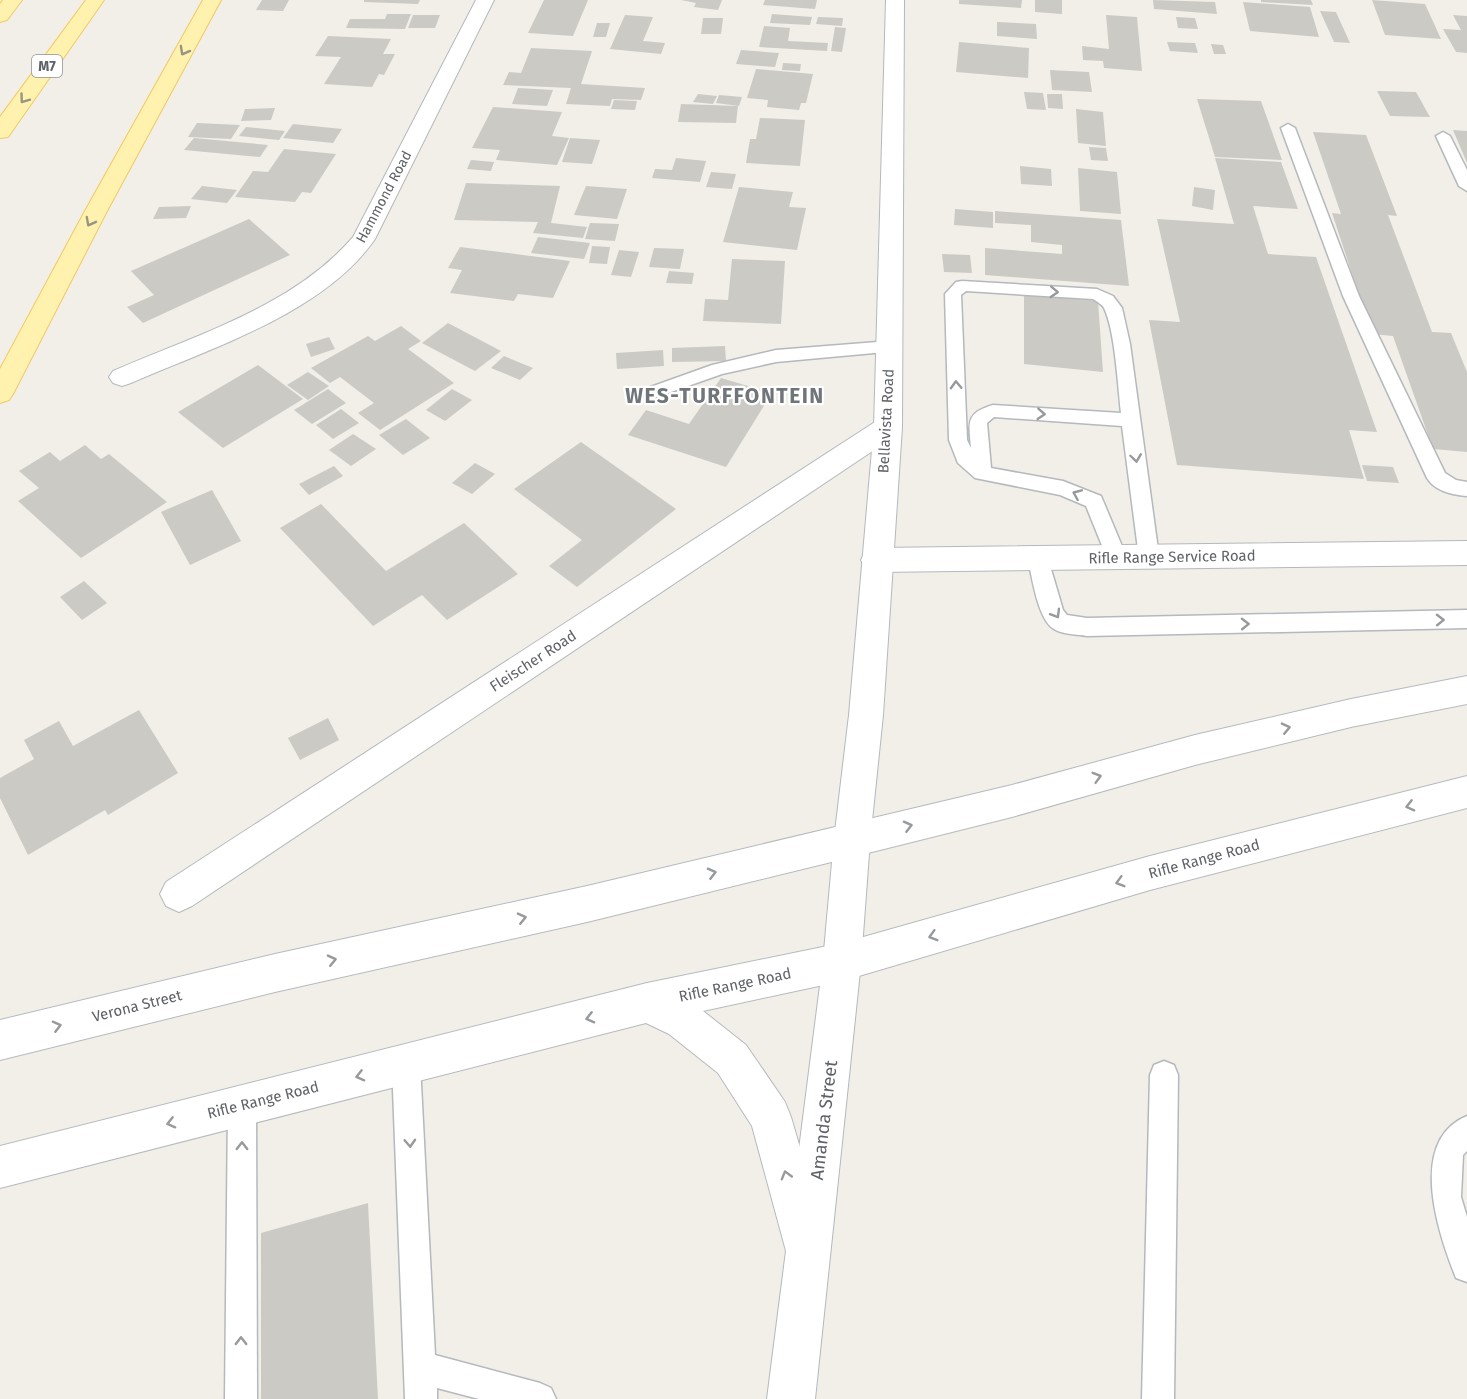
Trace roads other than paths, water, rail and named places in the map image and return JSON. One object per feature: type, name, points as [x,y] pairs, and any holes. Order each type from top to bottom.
[{"type":"main road","points":[[0,16],[13,0]]},
{"type":"main road","name":"M7","points":[[0,132],[95,0]]},
{"type":"main road","points":[[0,394],[96,211],[212,0]]},
{"type":"street","name":"Hammond Road","points":[[122,377],[304,295],[330,276],[351,255],[363,239],[485,0]]},
{"type":"street","name":"Bellavista Road","points":[[852,840],[866,716],[876,560],[888,427],[895,0]]},
{"type":"street","name":"Fleischer Road","points":[[178,894],[888,427]]},
{"type":"street","name":"Rifle Range Service Road","points":[[876,560],[1467,553]]},
{"type":"street","points":[[852,840],[1012,801],[1195,750],[1351,713],[1467,690]]},
{"type":"street","name":"Rifle Range Road","points":[[0,1167],[647,1003],[842,962],[1150,873],[1467,792]]},
{"type":"street","name":"Amanda Street","points":[[791,1399],[842,962],[852,840]]},
{"type":"street","name":"Verona Street","points":[[0,1040],[275,973],[596,901],[852,840]]},
{"type":"street","points":[[647,1003],[683,1020],[732,1059],[745,1078],[770,1117],[808,1251]]},
{"type":"lane","points":[[1288,128],[1351,296],[1437,478],[1454,488],[1467,489]]},
{"type":"lane","points":[[1443,136],[1467,186]]},
{"type":"lane","points":[[1117,558],[1094,501],[1063,488],[982,473],[965,458],[958,440],[953,294],[962,286],[1097,294],[1107,300],[1113,308],[1121,344],[1149,557]]},
{"type":"lane","points":[[651,393],[718,369],[767,358],[890,347]]},
{"type":"lane","points":[[982,473],[978,422],[984,414],[993,411],[1131,420]]},
{"type":"lane","points":[[1038,559],[1053,614],[1061,623],[1087,627],[1467,619]]},
{"type":"lane","points":[[406,1064],[421,1399]]},
{"type":"lane","points":[[1158,1399],[1164,1075]]},
{"type":"lane","points":[[241,1399],[242,1106]]},
{"type":"lane","points":[[1467,1130],[1449,1149],[1446,1197],[1467,1267]]},
{"type":"lane","points":[[420,1367],[540,1399]]},
{"type":"district","name":"WES-TURFFONTEIN","points":[[725,396]]}]
